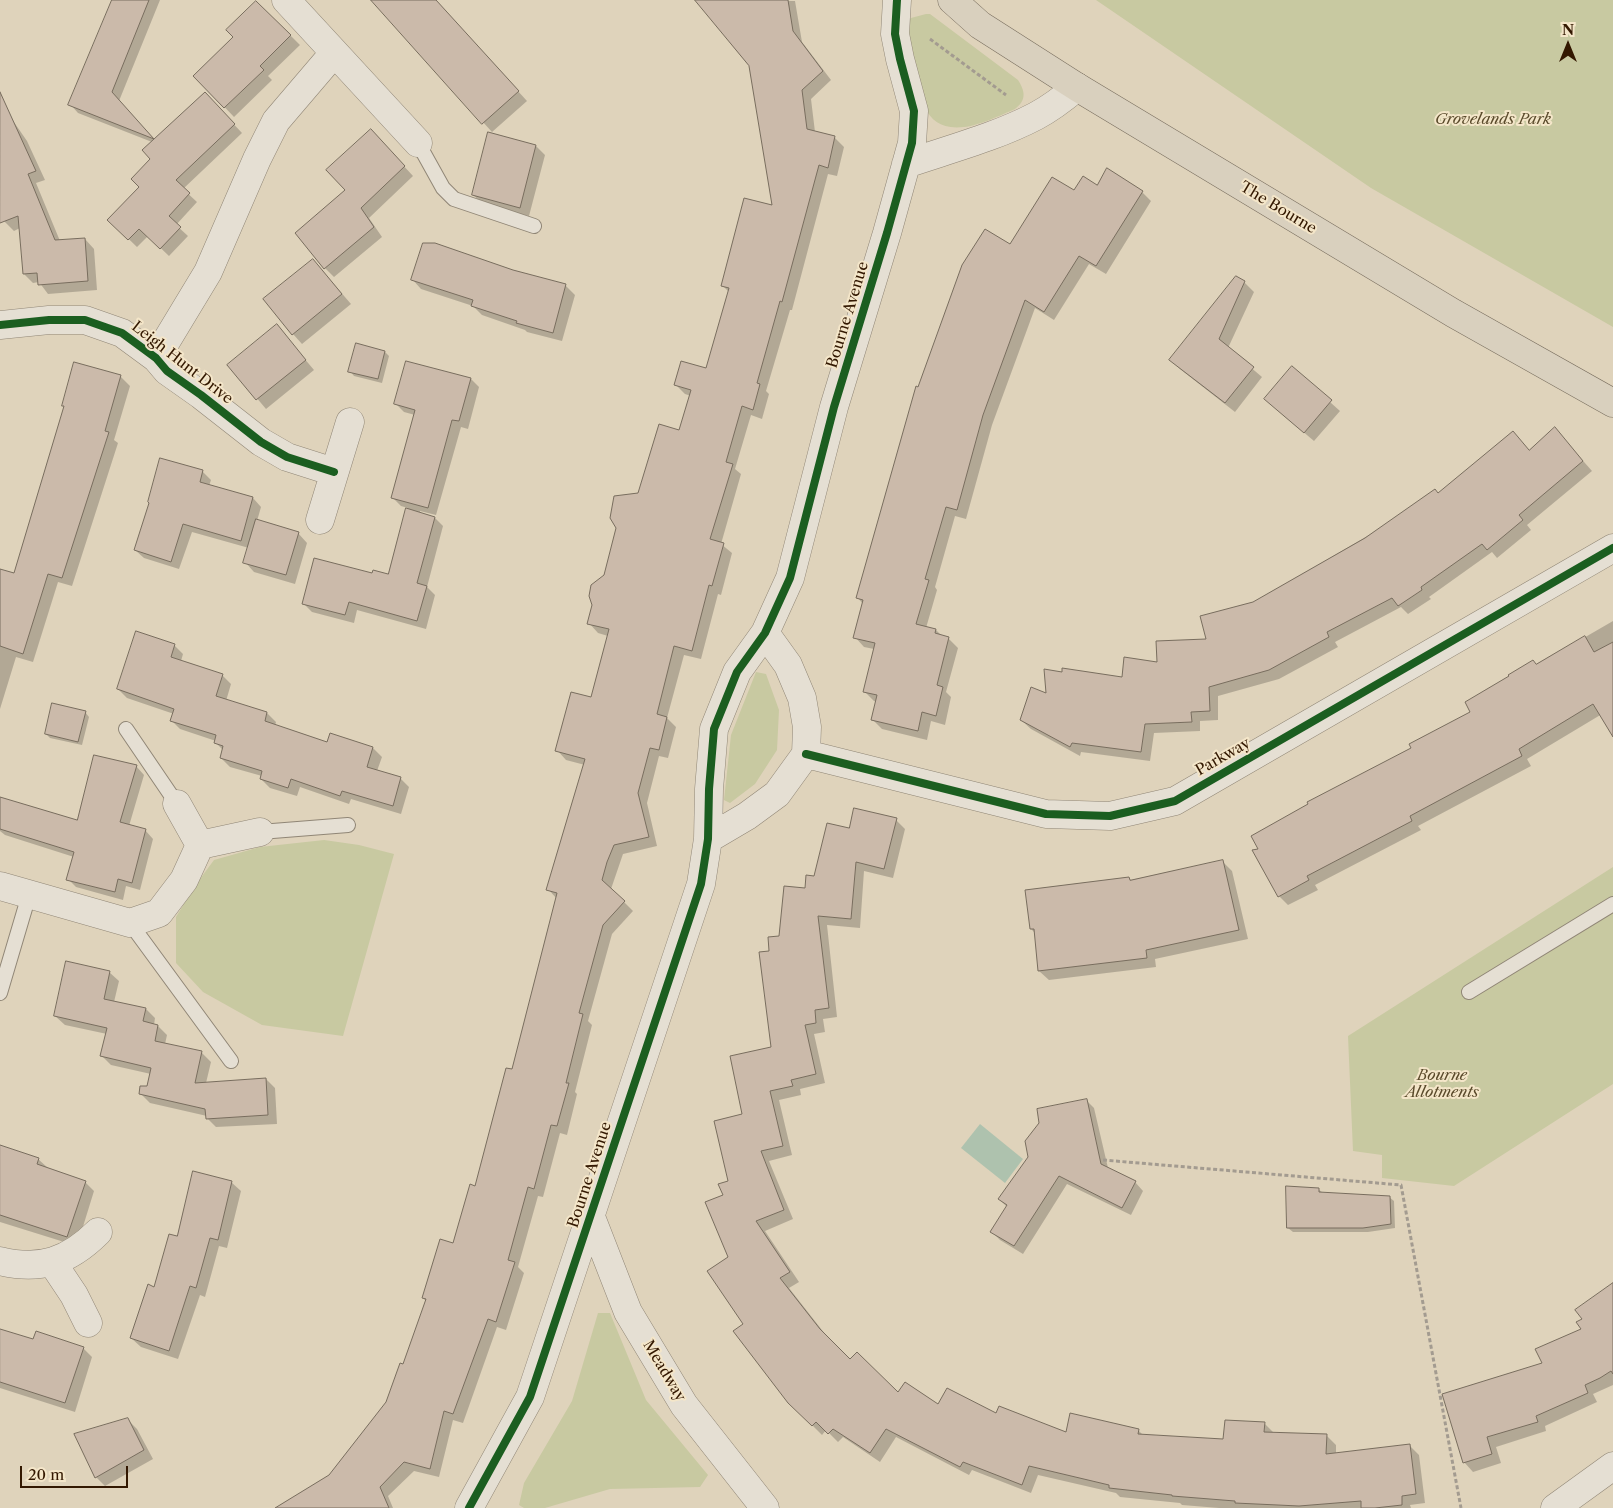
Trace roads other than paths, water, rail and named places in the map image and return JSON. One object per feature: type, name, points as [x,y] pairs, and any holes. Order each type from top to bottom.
[{"type":"main road","name":"The Bourne","points":[[952,0],[980,25],[1077,87],[1453,313],[1613,403]]},
{"type":"street","points":[[286,0],[418,143]]},
{"type":"street","name":"Bourne Avenue","points":[[469,1508],[530,1397],[701,884],[708,839],[709,788],[714,729],[737,672],[765,633],[790,578],[834,407],[887,233],[912,143],[914,111],[895,34],[897,0]]},
{"type":"street","name":"Leigh Hunt Drive","points":[[156,358],[208,272],[257,159],[276,121],[334,52]]},
{"type":"street","points":[[906,164],[999,133],[1037,116],[1059,102],[1077,87]]},
{"type":"street","name":"Leigh Hunt Drive","points":[[0,325],[49,320],[85,320],[122,333],[261,442],[287,457],[334,472]]},
{"type":"street","points":[[320,520],[350,422]]},
{"type":"street","name":"Parkway","points":[[806,754],[1046,814],[1110,816],[1175,801],[1613,548]]},
{"type":"street","points":[[708,839],[747,816],[777,794],[806,754],[807,728],[802,698],[788,665],[765,633]]},
{"type":"street","points":[[177,804],[200,845]]},
{"type":"street","points":[[200,845],[260,832]]},
{"type":"street","points":[[0,886],[130,923],[158,913],[184,880],[200,845]]},
{"type":"street","name":"Meadway","points":[[591,1217],[628,1312],[684,1405],[765,1508]]},
{"type":"street","points":[[0,1262],[15,1265],[34,1265],[52,1262],[83,1247],[98,1232]]},
{"type":"street","points":[[52,1262],[74,1295],[88,1323]]},
{"type":"street","points":[[1556,1508],[1613,1466]]},
{"type":"lane","points":[[418,143],[443,188],[454,199],[534,226]]},
{"type":"lane","points":[[126,729],[177,804]]},
{"type":"lane","points":[[260,832],[348,825]]},
{"type":"lane","points":[[0,993],[29,895]]},
{"type":"lane","points":[[1469,992],[1613,904]]},
{"type":"lane","points":[[130,923],[231,1061]]},
{"type":"park label","name":"Grovelands Park","points":[[1493,120]]},
{"type":"park label","name":"Bourne Allotments","points":[[1442,1084]]}]
